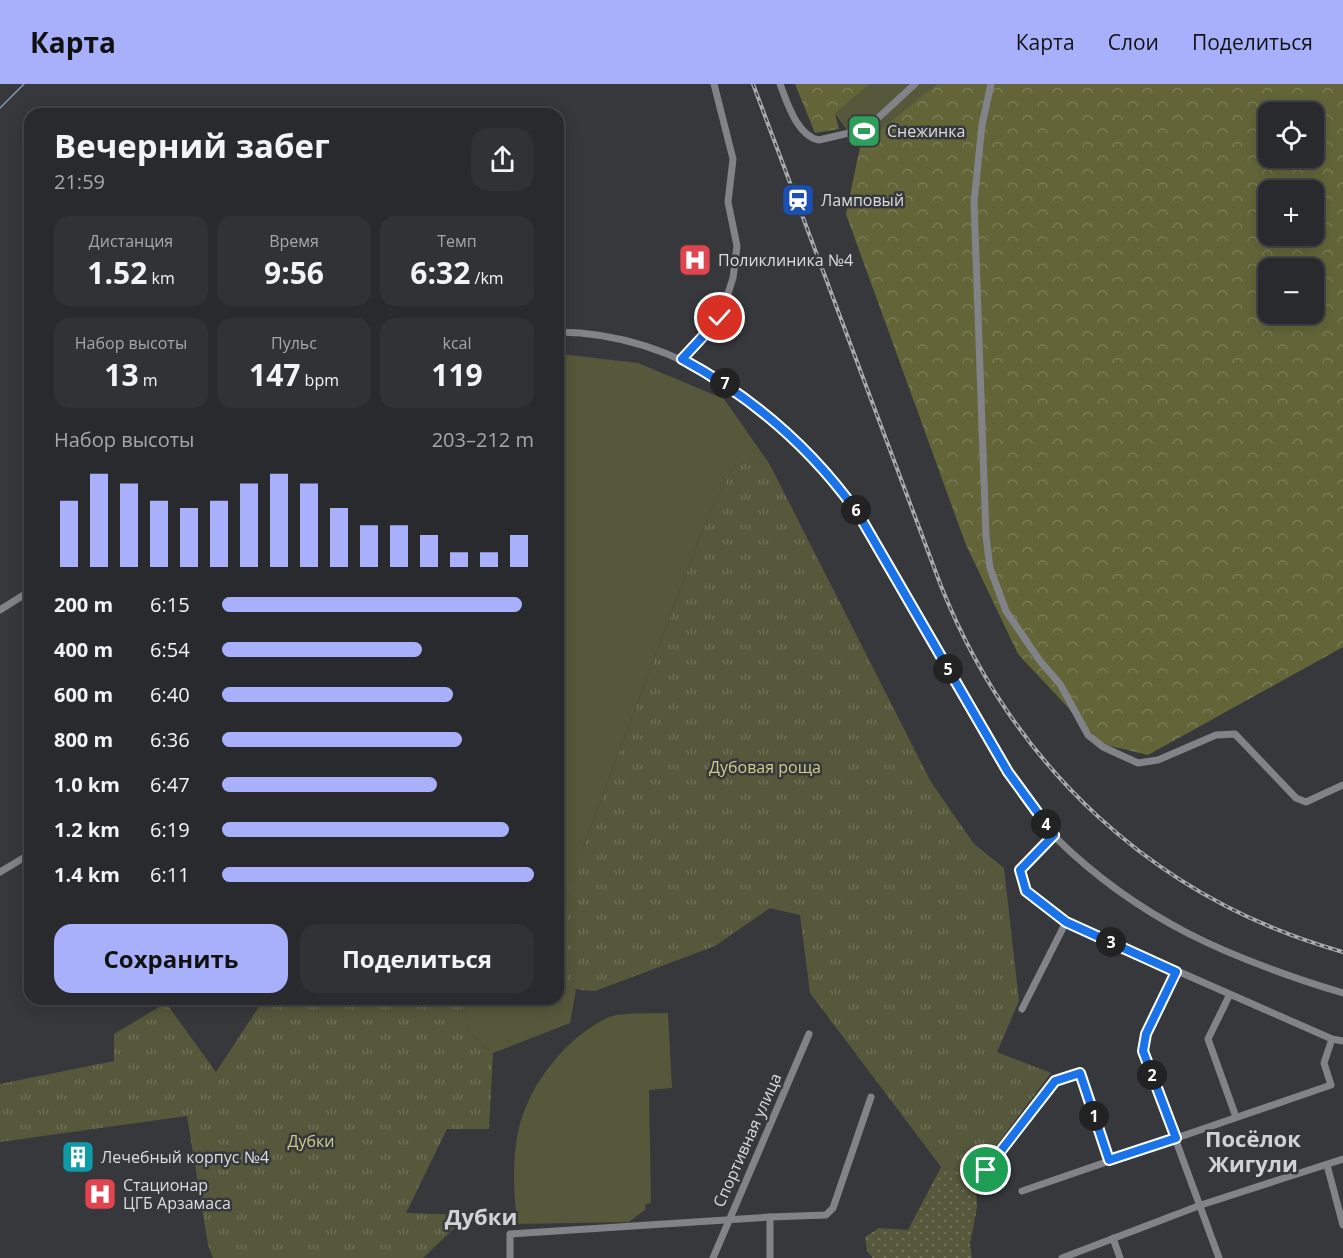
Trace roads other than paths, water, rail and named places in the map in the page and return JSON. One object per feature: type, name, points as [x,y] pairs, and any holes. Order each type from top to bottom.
[{"type":"street","points":[[682,359],[720,318],[733,278],[737,246],[728,202],[733,159],[714,84]]},
{"type":"street","points":[[780,84],[789,108],[805,133],[812,139],[819,140],[866,129],[915,84]]},
{"type":"street","points":[[991,84],[982,125],[975,202],[983,466],[990,568],[1006,611],[1040,661],[1060,684],[1088,735],[1103,747],[1138,763],[1158,760],[1216,735],[1235,734],[1296,798],[1306,802],[1343,785]]},
{"type":"street","points":[[564,333],[630,341],[682,359],[719,380],[758,408],[803,446],[837,485],[859,515],[1008,772],[1054,835],[1120,894],[1159,920],[1236,957],[1343,993]]},
{"type":"street","points":[[0,610],[24,595]]},
{"type":"street","points":[[1054,835],[1020,870],[1026,891],[1066,922],[1228,996],[1332,1039],[1343,1041]]},
{"type":"street","points":[[0,872],[24,858]]},
{"type":"street","points":[[1022,1010],[1066,922]]},
{"type":"street","points":[[1176,972],[1146,1034],[1143,1051],[1219,1258]]},
{"type":"street","points":[[1228,996],[1208,1039],[1236,1117]]},
{"type":"street","name":"Спортивная улица","points":[[713,1258],[728,1218],[809,1035]]},
{"type":"street","points":[[1022,1191],[1331,1085],[1324,1063],[1332,1039]]},
{"type":"street","points":[[986,1170],[1055,1081],[1080,1073],[1109,1160]]},
{"type":"street","points":[[510,1258],[510,1234],[728,1218],[826,1215],[833,1208],[871,1097]]},
{"type":"street","points":[[1062,1258],[1201,1205],[1343,1160]]},
{"type":"street","points":[[1327,1165],[1343,1225]]},
{"type":"street","points":[[770,1217],[770,1258]]},
{"type":"street","points":[[1113,1238],[1120,1258]]},
{"type":"waterway","points":[[0,108],[24,84]]},
{"type":"railway","points":[[753,84],[941,586],[971,651],[1008,712],[1050,767],[1098,817],[1152,860],[1211,898],[1274,928],[1343,952]]},
{"type":"place","name":"Снежинка","points":[[864,131]]},
{"type":"place","name":"Ламповый","points":[[798,200]]},
{"type":"place","name":"Поликлиника №4","points":[[695,260]]},
{"type":"place","name":"Лечебный корпус №4","points":[[78,1157]]},
{"type":"place","name":"Стационар ЦГБ Арзамаса","points":[[100,1194]]},
{"type":"district","name":"Посёлок Жигули","points":[[1253,1150]]},
{"type":"district","name":"Дубки","points":[[481,1216]]},
{"type":"park label","name":"Дубовая роща","points":[[765,767]]}]
